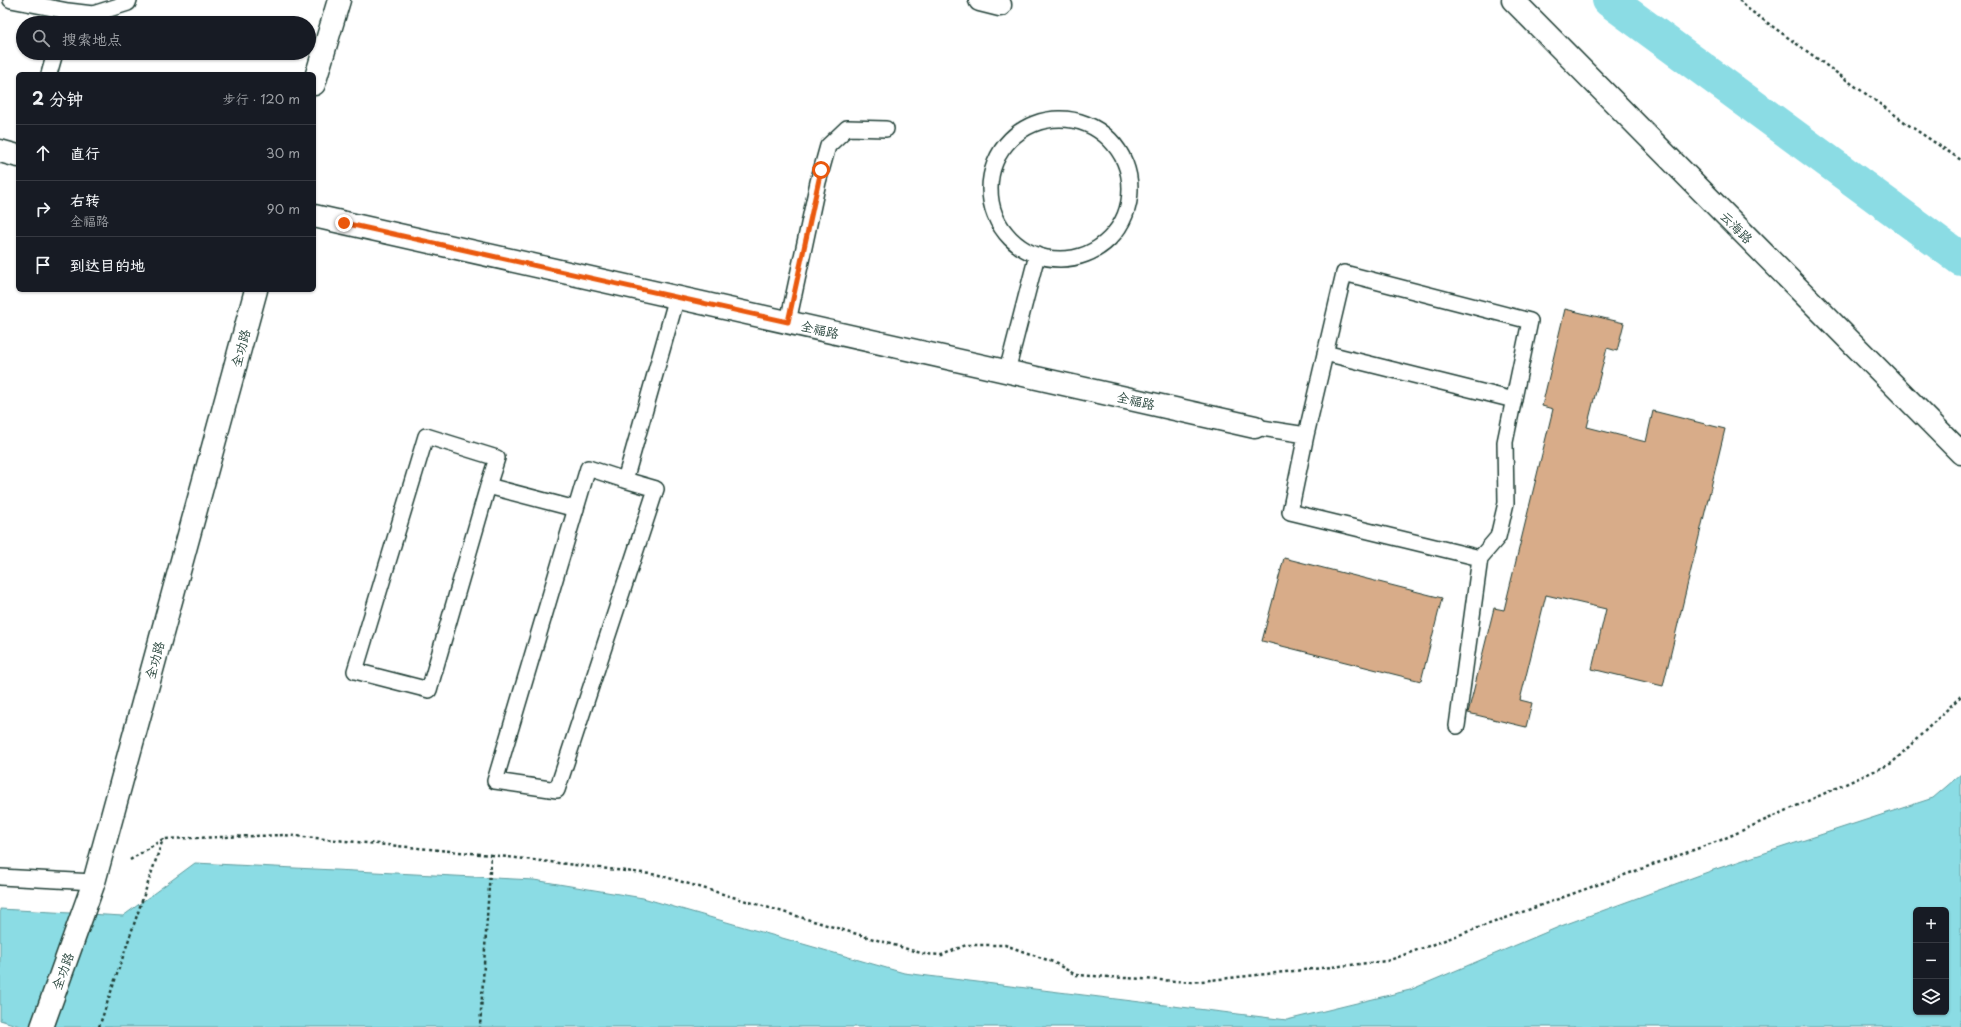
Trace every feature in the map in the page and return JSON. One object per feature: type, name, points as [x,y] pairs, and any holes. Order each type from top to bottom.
[{"type":"street","points":[[316,77],[339,0]]},
{"type":"street","name":"云海路","points":[[1513,0],[1961,453]]},
{"type":"street","points":[[0,151],[16,155]]},
{"type":"street","name":"全福路","points":[[316,216],[1255,427]]},
{"type":"street","name":"全功路","points":[[42,1027],[94,882],[255,292]]},
{"type":"lane","points":[[11,0],[63,16]]},
{"type":"lane","points":[[75,16],[93,14],[128,3],[129,0]]},
{"type":"lane","points":[[50,72],[53,60]]},
{"type":"lane","points":[[1060,119],[1082,122],[1103,133],[1118,149],[1127,170],[1130,193],[1126,215],[1114,234],[1096,249],[1074,258],[1051,259],[1037,254],[1029,252],[1010,238],[997,219],[990,196],[992,172],[1001,151],[1018,134],[1037,123],[1060,119]]},
{"type":"lane","points":[[788,322],[818,182],[828,146],[847,128],[886,129]]},
{"type":"lane","points":[[1007,371],[1037,254]]},
{"type":"lane","points":[[1457,726],[1480,558],[1498,536],[1506,503],[1505,442],[1530,321],[1344,273],[1306,435],[1290,512],[1480,558]]},
{"type":"lane","points":[[625,480],[677,297]]},
{"type":"lane","points":[[1325,353],[1514,400]]},
{"type":"lane","points":[[1255,427],[1306,435]]},
{"type":"lane","points":[[426,436],[497,458],[488,486],[429,690],[355,671],[426,436]]},
{"type":"lane","points":[[588,468],[625,480],[656,489],[557,790],[495,781],[588,468]]},
{"type":"lane","points":[[488,486],[576,509]]},
{"type":"lane","points":[[0,877],[94,882]]},
{"type":"path","points":[[1739,0],[1906,123],[1961,160]]},
{"type":"path","points":[[94,882],[164,839],[284,835],[490,855],[659,875],[924,954],[942,955],[966,945],[1005,945],[1053,962],[1076,975],[1192,982],[1380,962],[1395,958],[1721,840],[1892,763],[1961,696]]},
{"type":"path","points":[[99,1027],[164,839]]},
{"type":"path","points":[[480,1027],[490,855]]},
{"type":"water","points":[[1961,774],[1961,1027],[23,1027],[0,1020],[0,909],[123,916],[195,863],[534,880],[643,898],[904,973],[1287,1020],[1410,990],[1561,926],[1716,869],[1933,798]]},
{"type":"building","points":[[1565,309],[1624,323],[1617,351],[1607,348],[1587,427],[1646,442],[1653,411],[1725,429],[1663,686],[1592,669],[1606,609],[1546,595],[1520,700],[1532,703],[1526,727],[1468,713],[1494,608],[1504,610],[1553,409],[1542,406]]},
{"type":"building","points":[[1284,558],[1442,598],[1421,681],[1262,641]]},
{"type":"waterway","points":[[1609,0],[1961,259]]},
{"type":"route","points":[[344,223],[788,322],[821,170]]}]
